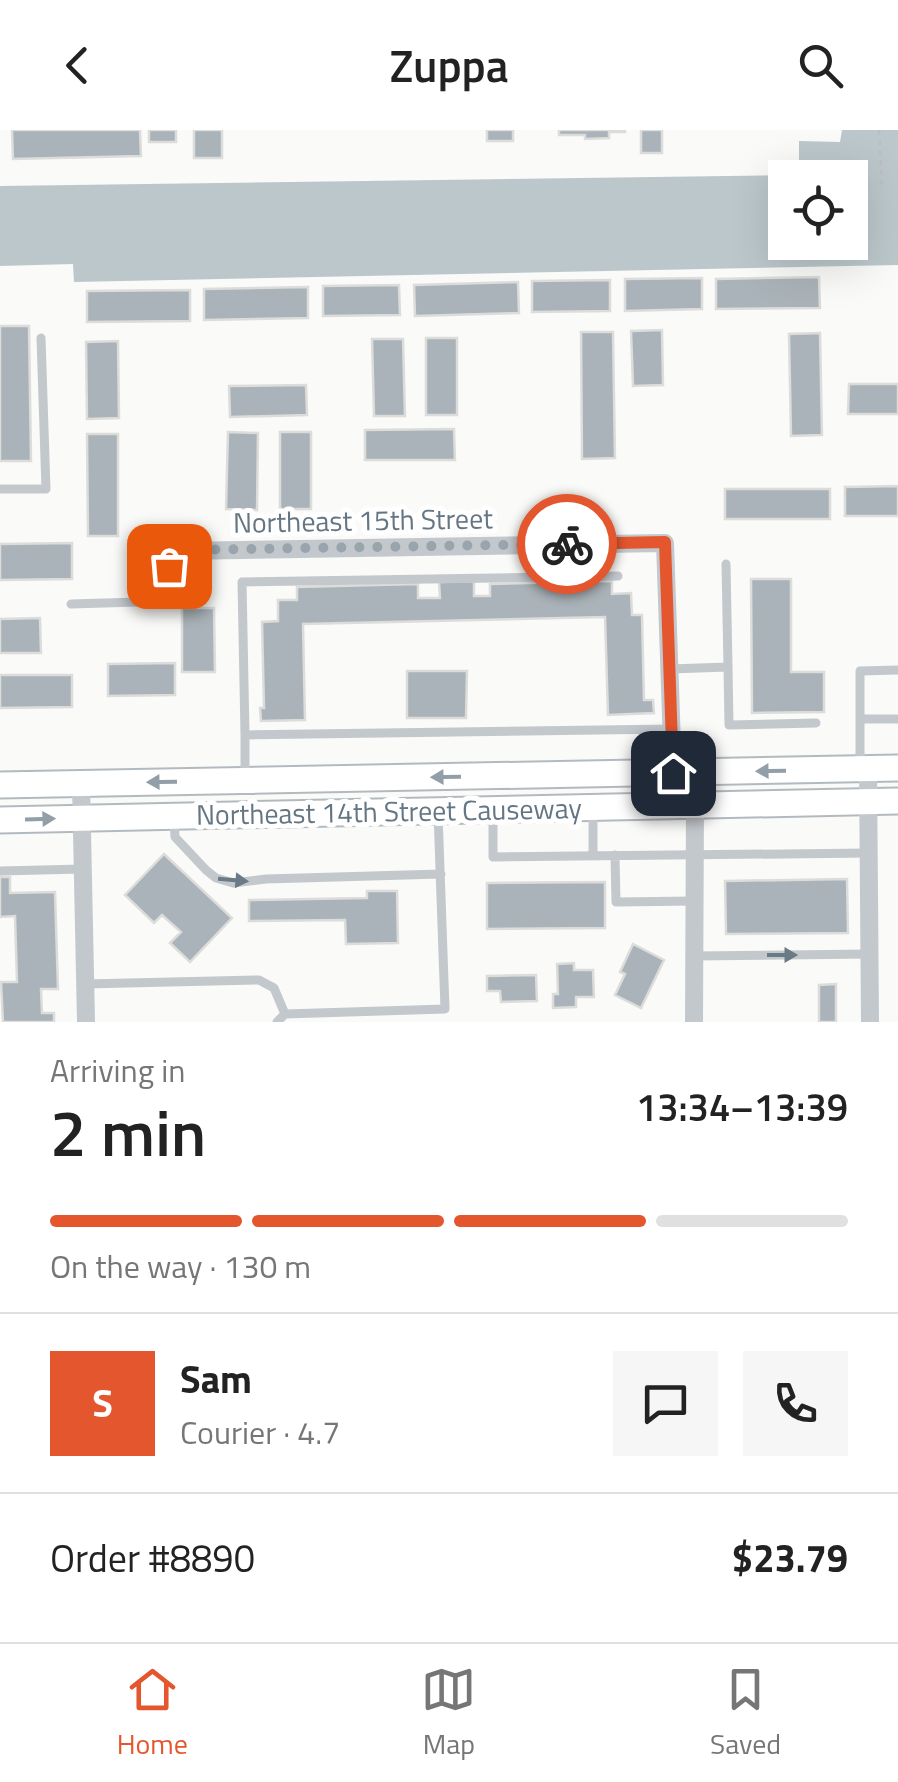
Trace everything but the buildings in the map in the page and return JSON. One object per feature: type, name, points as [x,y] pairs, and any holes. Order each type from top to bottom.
[{"type":"main road","name":"Northeast 14th Street Causeway","points":[[0,785],[898,768]]},
{"type":"main road","points":[[602,807],[657,792],[667,785],[673,773]]},
{"type":"main road","name":"Northeast 14th Street Causeway","points":[[0,820],[898,801]]},
{"type":"street","name":"Northeast 15th Street","points":[[182,550],[665,542],[670,669]]},
{"type":"street","points":[[670,669],[673,773]]},
{"type":"street","points":[[864,769],[868,801],[870,1022]]},
{"type":"street","points":[[81,783],[86,1022]]},
{"type":"street","points":[[694,1022],[695,805]]},
{"type":"lane","points":[[0,489],[46,488],[41,338]]},
{"type":"lane","points":[[71,604],[138,602],[182,550]]},
{"type":"lane","points":[[726,564],[730,725],[816,724]]},
{"type":"lane","points":[[245,781],[242,582],[618,576]]},
{"type":"lane","points":[[670,669],[728,668]]},
{"type":"lane","points":[[864,769],[860,671],[898,670]]},
{"type":"lane","points":[[860,720],[898,719]]},
{"type":"lane","points":[[245,735],[672,729]]},
{"type":"lane","points":[[594,856],[602,807]]},
{"type":"lane","points":[[493,809],[493,857],[868,853]]},
{"type":"lane","points":[[85,984],[259,980],[274,988],[280,1018],[445,1009],[438,810]]},
{"type":"lane","points":[[174,816],[174,836],[206,870],[224,882],[441,874]]},
{"type":"lane","points":[[615,856],[616,902],[694,901]]},
{"type":"lane","points":[[0,871],[82,870]]},
{"type":"lane","points":[[694,956],[870,954]]},
{"type":"path","points":[[879,130],[882,187]]},
{"type":"shaded area","points":[[842,130],[898,130],[898,265],[74,282],[73,264],[0,266],[0,186],[768,175],[768,260],[868,260],[868,160],[799,160],[799,141],[840,142]]},
{"type":"way so far","points":[[169,566],[182,550],[567,544]]},
{"type":"route","points":[[567,544],[665,542],[673,773]]}]
